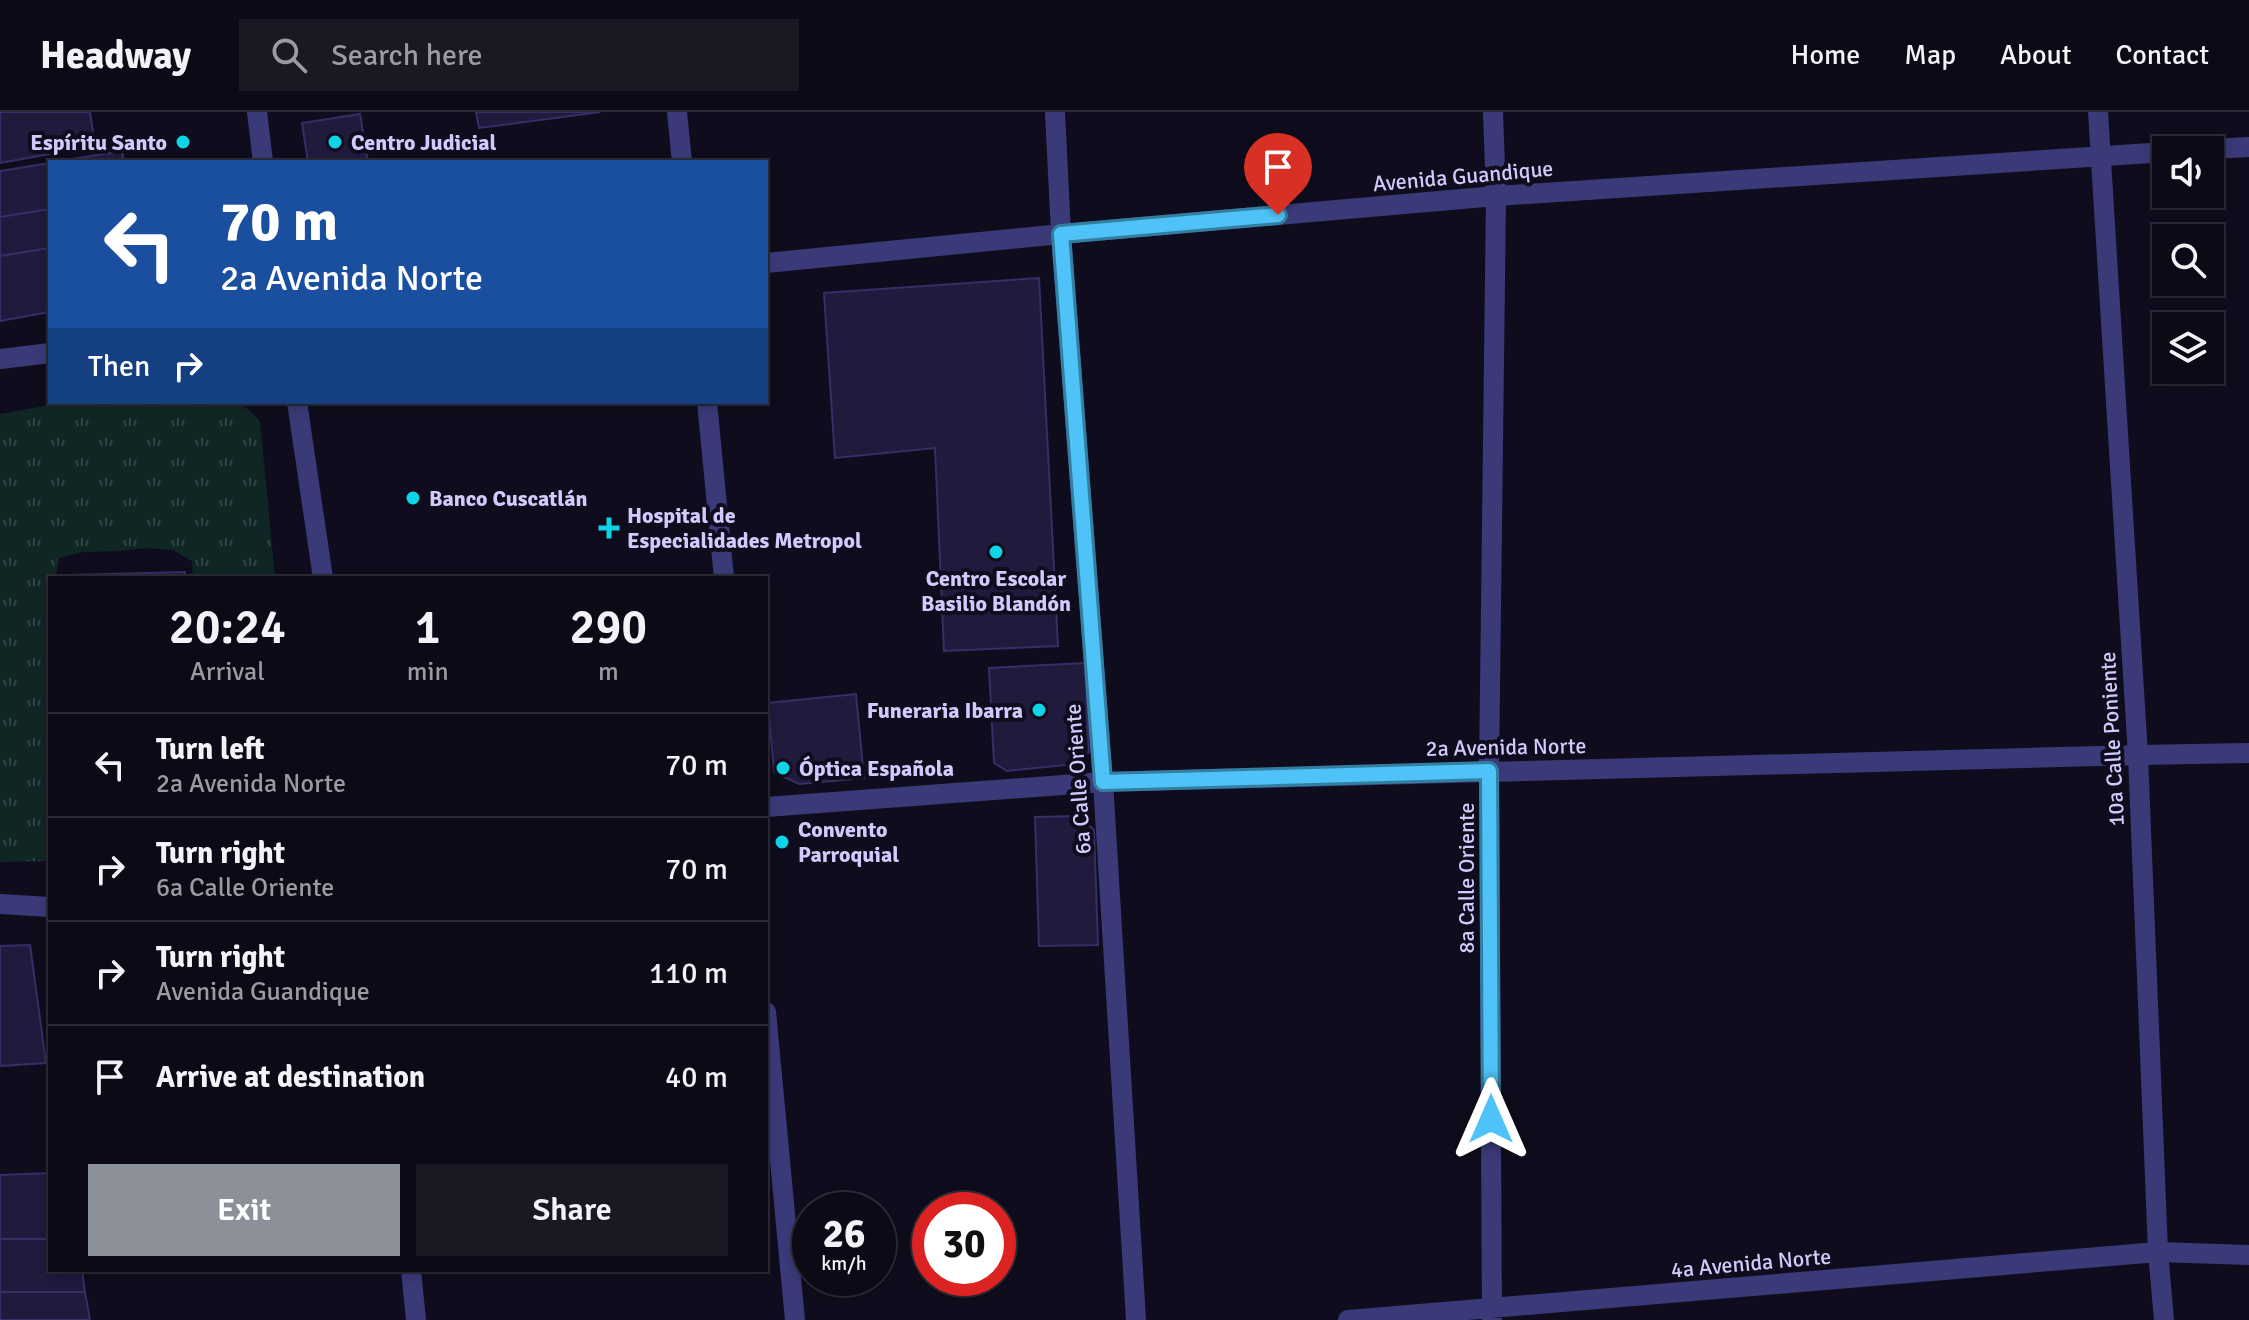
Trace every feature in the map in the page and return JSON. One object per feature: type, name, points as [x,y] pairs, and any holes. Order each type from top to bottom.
[{"type":"street","points":[[257,112],[263,160]]},
{"type":"street","points":[[677,112],[682,160]]},
{"type":"street","name":"6a Calle Oriente","points":[[1055,112],[1061,234],[1103,782],[1136,1320]]},
{"type":"street","name":"8a Calle Oriente","points":[[1492,1314],[1489,771],[1496,196],[1493,112]]},
{"type":"street","name":"10a Calle Poniente","points":[[2098,112],[2138,755],[2158,1252],[2164,1320]]},
{"type":"street","points":[[2224,148],[2249,147]]},
{"type":"street","name":"Avenida Guandique","points":[[768,263],[1496,196],[2152,153]]},
{"type":"street","points":[[0,359],[48,353]]},
{"type":"street","points":[[297,404],[323,576]]},
{"type":"street","points":[[707,404],[724,576]]},
{"type":"street","name":"2a Avenida Norte","points":[[768,807],[1103,782],[2249,753]]},
{"type":"street","points":[[0,904],[48,907]]},
{"type":"street","points":[[768,1033],[795,1320]]},
{"type":"street","name":"4a Avenida Norte","points":[[1348,1320],[1492,1314],[2158,1252],[2249,1255]]},
{"type":"street","points":[[411,1272],[416,1320]]},
{"type":"green space","points":[[56,404],[242,404],[260,421],[275,576],[193,576],[192,561],[173,550],[145,548],[82,552],[58,558],[56,576],[48,576],[48,861],[0,862],[0,414]]},
{"type":"building","points":[[0,112],[90,112],[95,146],[0,163]]},
{"type":"building","points":[[476,112],[600,112],[479,128]]},
{"type":"building","name":"Centro Judicial","points":[[360,114],[368,160],[308,160],[302,123]]},
{"type":"building","points":[[122,151],[123,160],[66,160]]},
{"type":"building","points":[[122,151],[124,160],[66,160]]},
{"type":"building","points":[[48,163],[48,209],[0,217],[0,171]]},
{"type":"building","points":[[48,163],[48,248],[0,256],[0,171]]},
{"type":"building","points":[[48,209],[48,248],[0,256],[0,217]]},
{"type":"building","points":[[48,248],[48,312],[0,321],[0,256]]},
{"type":"building","name":"Centro Escolar Basilio Blandón","points":[[1039,278],[1058,646],[944,651],[935,448],[835,458],[824,293]]},
{"type":"building","points":[[185,572],[185,576],[71,575]]},
{"type":"building","name":"Funeraria Ibarra","points":[[1085,663],[1089,752],[1075,764],[1007,771],[994,763],[989,668]]},
{"type":"building","points":[[856,694],[864,778],[799,784],[774,772],[768,703]]},
{"type":"building","points":[[1079,816],[1094,830],[1098,945],[1039,946],[1035,817]]},
{"type":"building","points":[[30,945],[46,1063],[0,1066],[0,946]]},
{"type":"building","points":[[48,1173],[48,1239],[0,1239],[0,1175]]},
{"type":"building","points":[[0,1239],[48,1239],[48,1272],[82,1272],[85,1292],[0,1292]]},
{"type":"building","points":[[0,1292],[85,1292],[90,1320],[0,1320]]},
{"type":"place","name":"Espíritu Santo","points":[[183,142]]},
{"type":"place","name":"Centro Judicial","points":[[335,142]]},
{"type":"place","name":"Banco Cuscatlán","points":[[413,498]]},
{"type":"place","name":"Hospital de Especialidades Metropol","points":[[609,528]]},
{"type":"place","name":"Centro Escolar Basilio Blandón","points":[[996,552]]},
{"type":"place","name":"Funeraria Ibarra","points":[[1039,710]]},
{"type":"place","name":"Óptica Española","points":[[783,768]]},
{"type":"place","name":"Convento Parroquial","points":[[782,842]]},
{"type":"route","points":[[1278,215],[1061,234],[1103,782],[1489,771],[1491,1119]]}]
